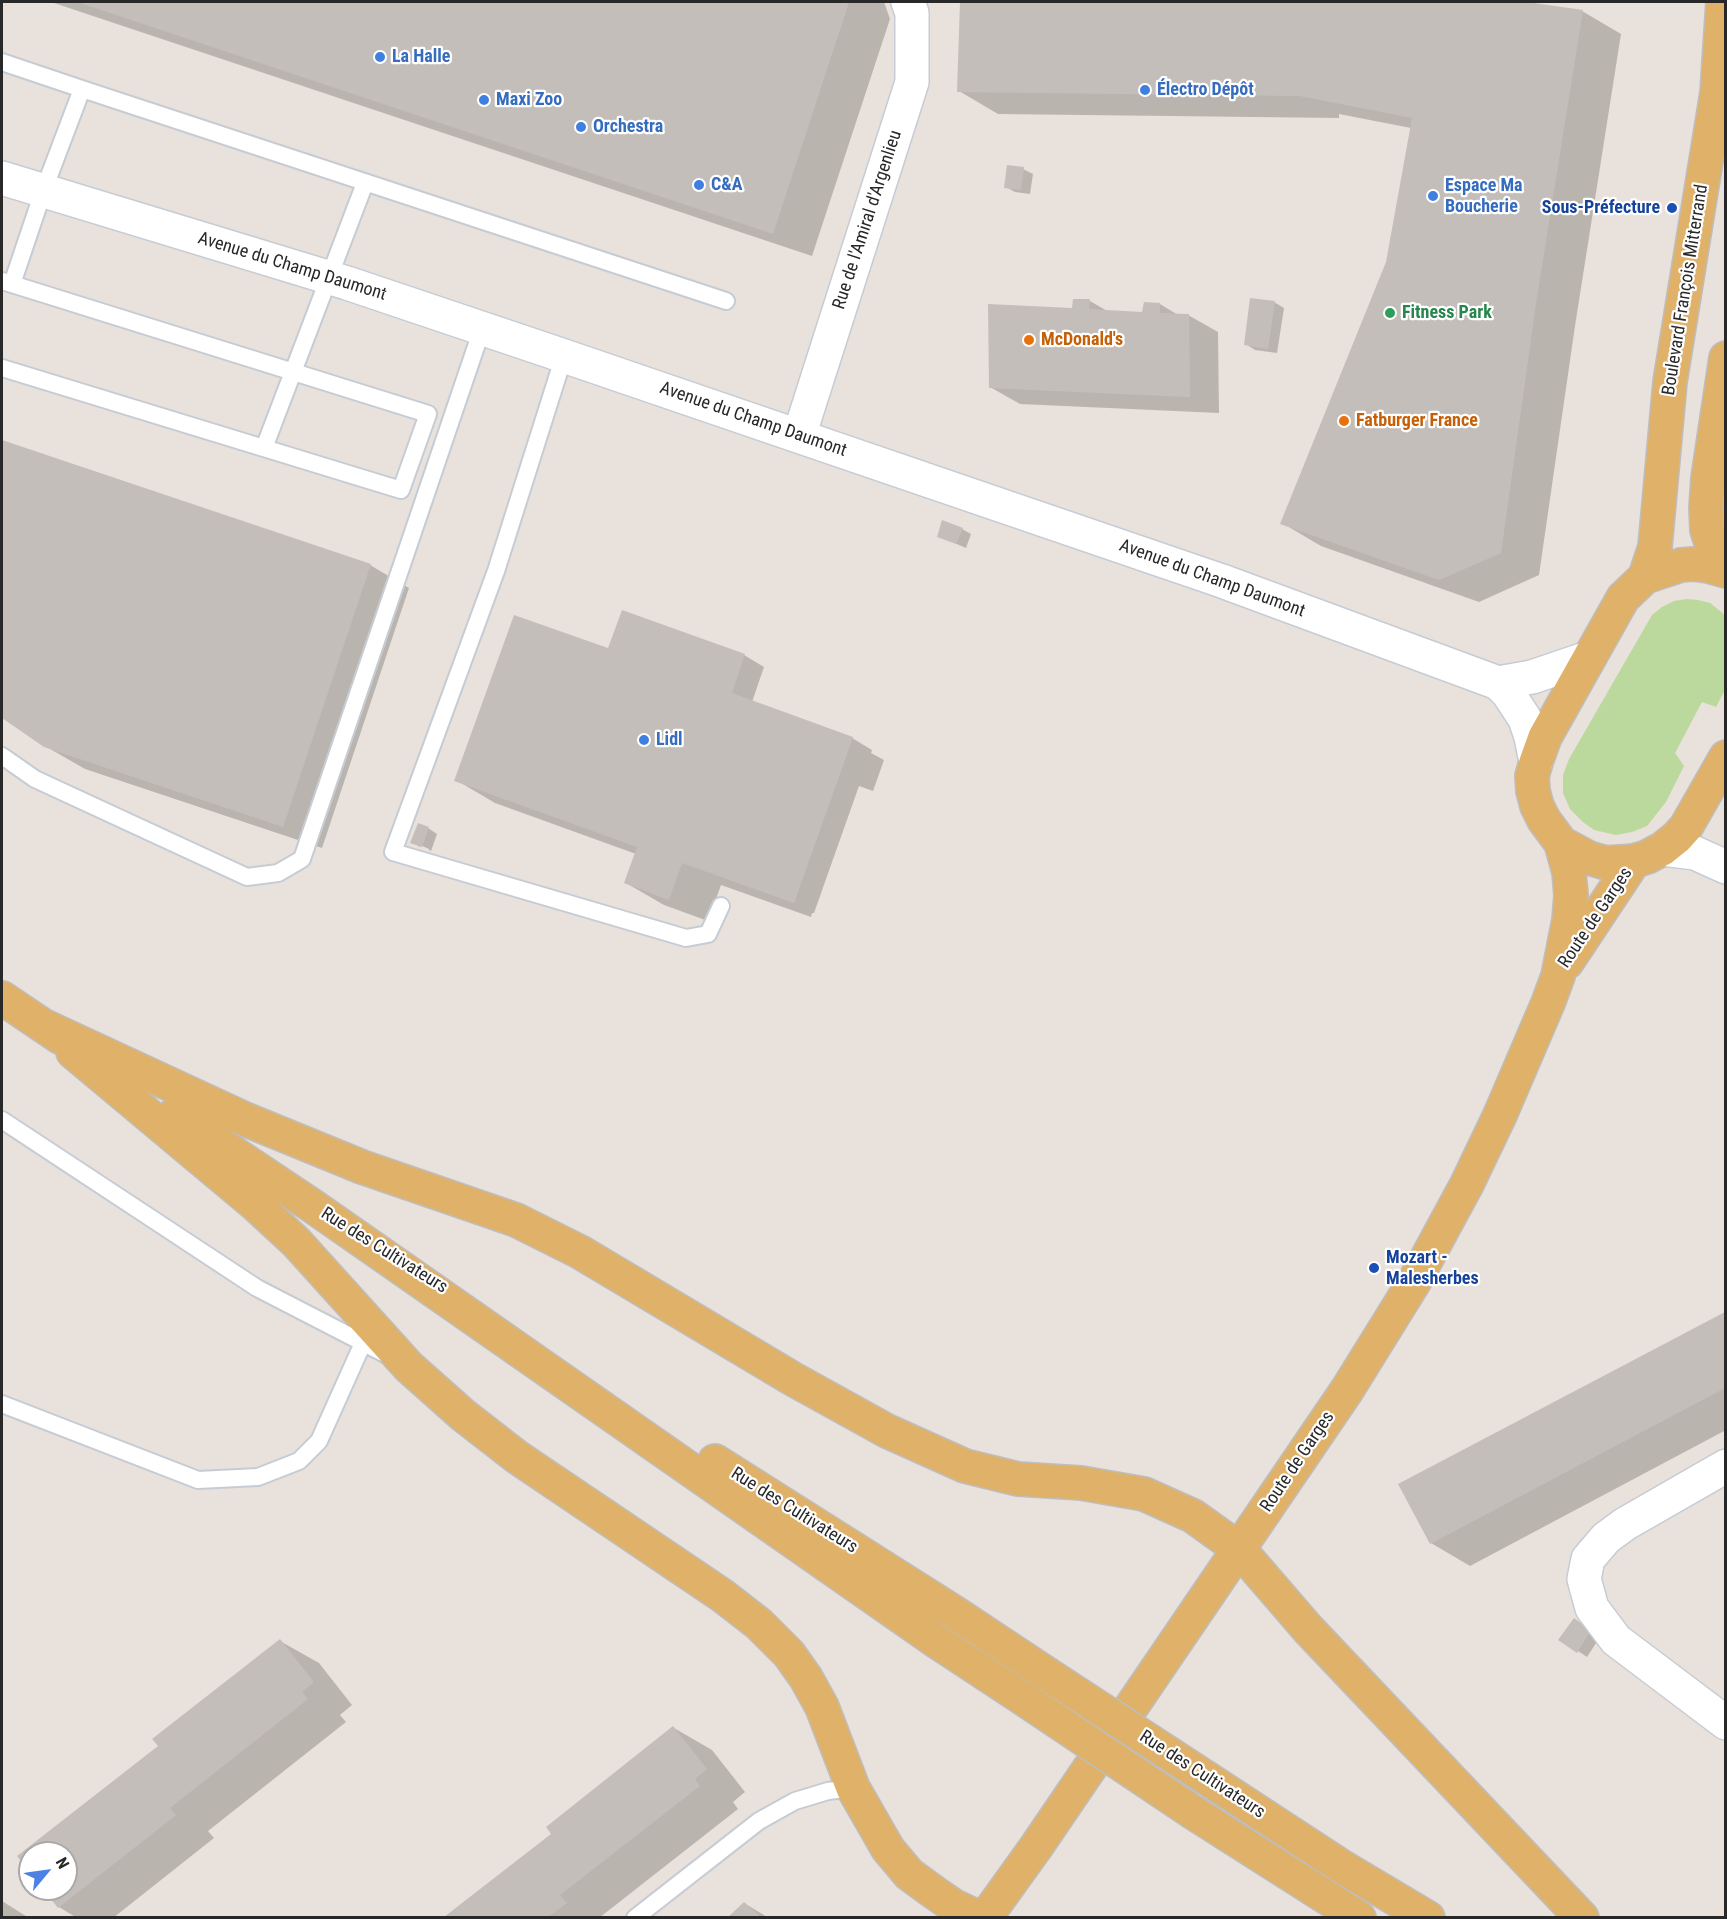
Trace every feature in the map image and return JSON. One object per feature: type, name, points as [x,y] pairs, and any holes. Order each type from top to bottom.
[{"type":"main road","name":"Boulevard François Mitterrand","points":[[1645,577],[1655,547],[1670,382],[1717,93],[1723,2]]},
{"type":"main road","points":[[1725,358],[1706,508],[1707,530],[1714,552],[1725,571]]},
{"type":"main road","points":[[1648,855],[1606,863],[1589,858],[1561,843],[1537,806],[1533,791],[1536,762],[1545,737],[1623,598],[1645,577],[1662,570],[1693,564],[1725,571]]},
{"type":"main road","name":"Route de Garges","points":[[1558,976],[1648,855],[1677,837],[1692,838],[1725,757]]},
{"type":"main road","name":"Route de Garges","points":[[986,1917],[1043,1837],[1347,1390],[1414,1282],[1467,1184],[1500,1114],[1558,976],[1569,920],[1571,895],[1569,872],[1561,843]]},
{"type":"main road","points":[[2,998],[314,1207]]},
{"type":"main road","points":[[42,1026],[247,1120],[362,1167],[516,1220],[580,1252],[887,1431],[965,1466],[1018,1479],[1081,1483],[1144,1494],[1193,1516],[1239,1549],[1308,1629],[1582,1917]]},
{"type":"main road","points":[[42,1026],[256,1205],[296,1242],[409,1367],[464,1415],[517,1457],[723,1596],[759,1624],[789,1654],[806,1678],[822,1707],[853,1788],[888,1850],[909,1874],[954,1906],[979,1917]]},
{"type":"main road","name":"Rue des Cultivateurs","points":[[314,1207],[955,1612],[1344,1868],[1428,1917]]},
{"type":"main road","name":"Rue des Cultivateurs","points":[[314,1207],[927,1634],[1194,1813],[1359,1917]]},
{"type":"street","name":"Rue de l'Amiral d'Argenlieu","points":[[799,436],[912,82],[912,13],[908,2]]},
{"type":"street","name":"Avenue du Champ Daumont","points":[[2,178],[328,277],[564,356],[1222,581],[1498,683]]},
{"type":"street","points":[[1498,683],[1532,677],[1588,658]]},
{"type":"street","points":[[1498,683],[1526,719],[1536,762]]},
{"type":"street","points":[[1692,838],[1725,867]]},
{"type":"street","points":[[1725,1466],[1625,1524],[1606,1538],[1588,1559],[1584,1579],[1592,1608],[1616,1640],[1725,1724]]},
{"type":"lane","points":[[2,63],[726,302]]},
{"type":"lane","points":[[2,368],[401,490],[428,414],[7,283],[82,89]]},
{"type":"lane","points":[[264,448],[365,183]]},
{"type":"lane","points":[[2,756],[35,779],[247,877],[278,873],[302,858],[482,329]]},
{"type":"lane","points":[[564,356],[496,571],[393,852],[686,938],[708,934],[721,906]]},
{"type":"lane","points":[[2,1120],[257,1288],[409,1367]]},
{"type":"lane","points":[[2,1404],[198,1480],[258,1477],[299,1461],[319,1441],[363,1342]]},
{"type":"lane","points":[[635,1917],[759,1821],[795,1801],[828,1791],[853,1788]]},
{"type":"green space","points":[[1686,599],[1710,603],[1725,615],[1725,690],[1716,707],[1702,702],[1675,753],[1684,766],[1666,802],[1647,826],[1616,835],[1594,830],[1570,809],[1563,793],[1563,775],[1569,759],[1652,615],[1674,601]]},
{"type":"building","points":[[77,2],[849,2],[773,234]]},
{"type":"building","points":[[960,2],[1527,2],[1583,10],[1536,303],[1501,553],[1439,580],[1280,524],[1386,262],[1412,118],[1300,96],[957,92]]},
{"type":"building","points":[[1007,165],[1024,167],[1021,190],[1004,188]]},
{"type":"building","points":[[1250,298],[1275,301],[1268,349],[1244,345]]},
{"type":"building","points":[[1073,299],[1090,299],[1089,309],[1142,312],[1144,302],[1160,303],[1160,313],[1189,314],[1190,397],[989,388],[988,304],[1072,308]]},
{"type":"building","points":[[2,440],[371,564],[283,827],[44,747],[2,718]]},
{"type":"building","points":[[942,520],[963,528],[956,544],[937,537]]},
{"type":"building","points":[[622,610],[745,654],[732,693],[853,737],[794,903],[682,863],[669,900],[624,883],[637,847],[454,781],[514,615],[608,648]]},
{"type":"building","points":[[418,823],[429,827],[422,847],[410,843]]},
{"type":"building","points":[[1725,1312],[1725,1388],[1430,1544],[1398,1484]]},
{"type":"building","points":[[1574,1618],[1591,1630],[1577,1653],[1558,1640]]},
{"type":"building","points":[[280,1639],[314,1682],[302,1692],[308,1699],[170,1808],[176,1815],[78,1892],[78,1841],[36,1841],[158,1746],[152,1739]]},
{"type":"building","points":[[673,1726],[707,1769],[695,1779],[700,1786],[560,1895],[567,1903],[548,1917],[444,1917],[551,1834],[546,1827]]},
{"type":"building","points":[[52,1901],[67,1901],[58,1908]]},
{"type":"building","points":[[744,1902],[761,1917],[728,1917]]},
{"type":"place","name":"La Halle","points":[[380,57]]},
{"type":"place","name":"Électro Dépôt","points":[[1145,90]]},
{"type":"place","name":"Maxi Zoo","points":[[484,100]]},
{"type":"place","name":"Orchestra","points":[[581,127]]},
{"type":"place","name":"C&A","points":[[699,185]]},
{"type":"place","name":"Espace Ma Boucherie","points":[[1433,196]]},
{"type":"place","name":"Sous-Préfecture","points":[[1672,208]]},
{"type":"place","name":"Fitness Park","points":[[1390,313]]},
{"type":"place","name":"McDonald's","points":[[1029,340]]},
{"type":"place","name":"Fatburger France","points":[[1344,421]]},
{"type":"place","name":"Lidl","points":[[644,740]]},
{"type":"place","name":"Mozart - Malesherbes","points":[[1374,1268]]}]
